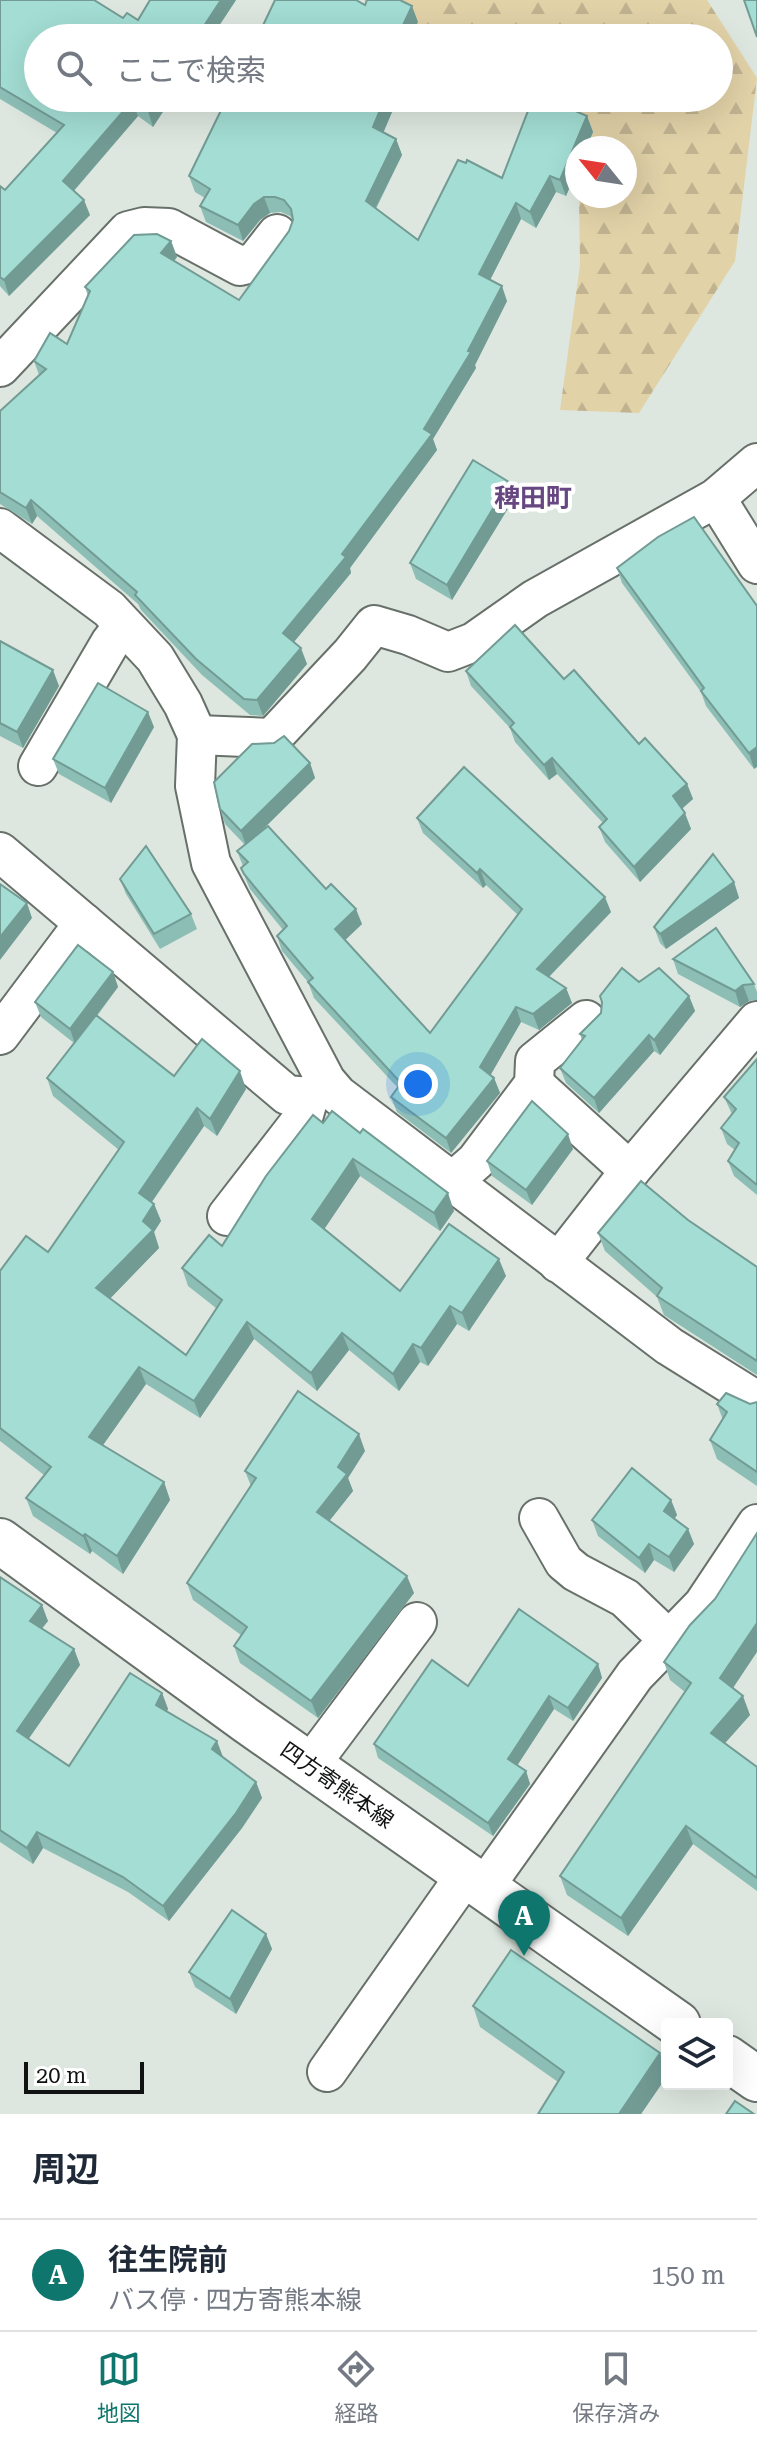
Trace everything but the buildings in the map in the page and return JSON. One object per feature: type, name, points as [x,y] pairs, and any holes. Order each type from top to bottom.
[{"type":"main road","name":"四方寄熊本線","points":[[0,1541],[474,1882],[669,2018]]},
{"type":"main road","points":[[733,2062],[757,2079]]},
{"type":"street","points":[[0,367],[128,231],[144,227],[169,228],[240,266],[255,262],[277,234]]},
{"type":"street","points":[[197,735],[272,738],[374,625],[448,652],[474,642],[535,599],[716,498],[757,463]]},
{"type":"street","points":[[716,498],[757,564]]},
{"type":"street","points":[[0,528],[109,609],[155,658],[183,704],[197,735],[195,786],[211,863],[318,1089]]},
{"type":"street","points":[[38,766],[123,626]]},
{"type":"street","points":[[0,852],[287,1095],[318,1089],[338,1095],[669,1346],[757,1401]]},
{"type":"street","points":[[0,1035],[84,923]]},
{"type":"street","points":[[452,1182],[476,1161],[534,1084],[535,1061],[586,1020]]},
{"type":"street","points":[[558,1263],[630,1171],[757,1021]]},
{"type":"street","points":[[534,1084],[630,1171]]},
{"type":"street","points":[[227,1216],[303,1118],[318,1089]]},
{"type":"street","points":[[539,1518],[564,1562],[576,1572],[625,1598],[668,1639]]},
{"type":"street","points":[[327,2072],[635,1675],[703,1605],[757,1524]]},
{"type":"street","points":[[310,1765],[417,1622]]},
{"type":"green space","points":[[363,0],[707,0],[722,24],[405,24]]},
{"type":"green space","points":[[733,41],[757,78],[735,261],[639,413],[560,410],[580,265],[579,208],[637,208],[637,136],[565,136],[565,150],[536,112],[733,112]]},
{"type":"place","name":"往生院前","points":[[524,1956]]},
{"type":"district","name":"稗田町","points":[[533,498]]}]
